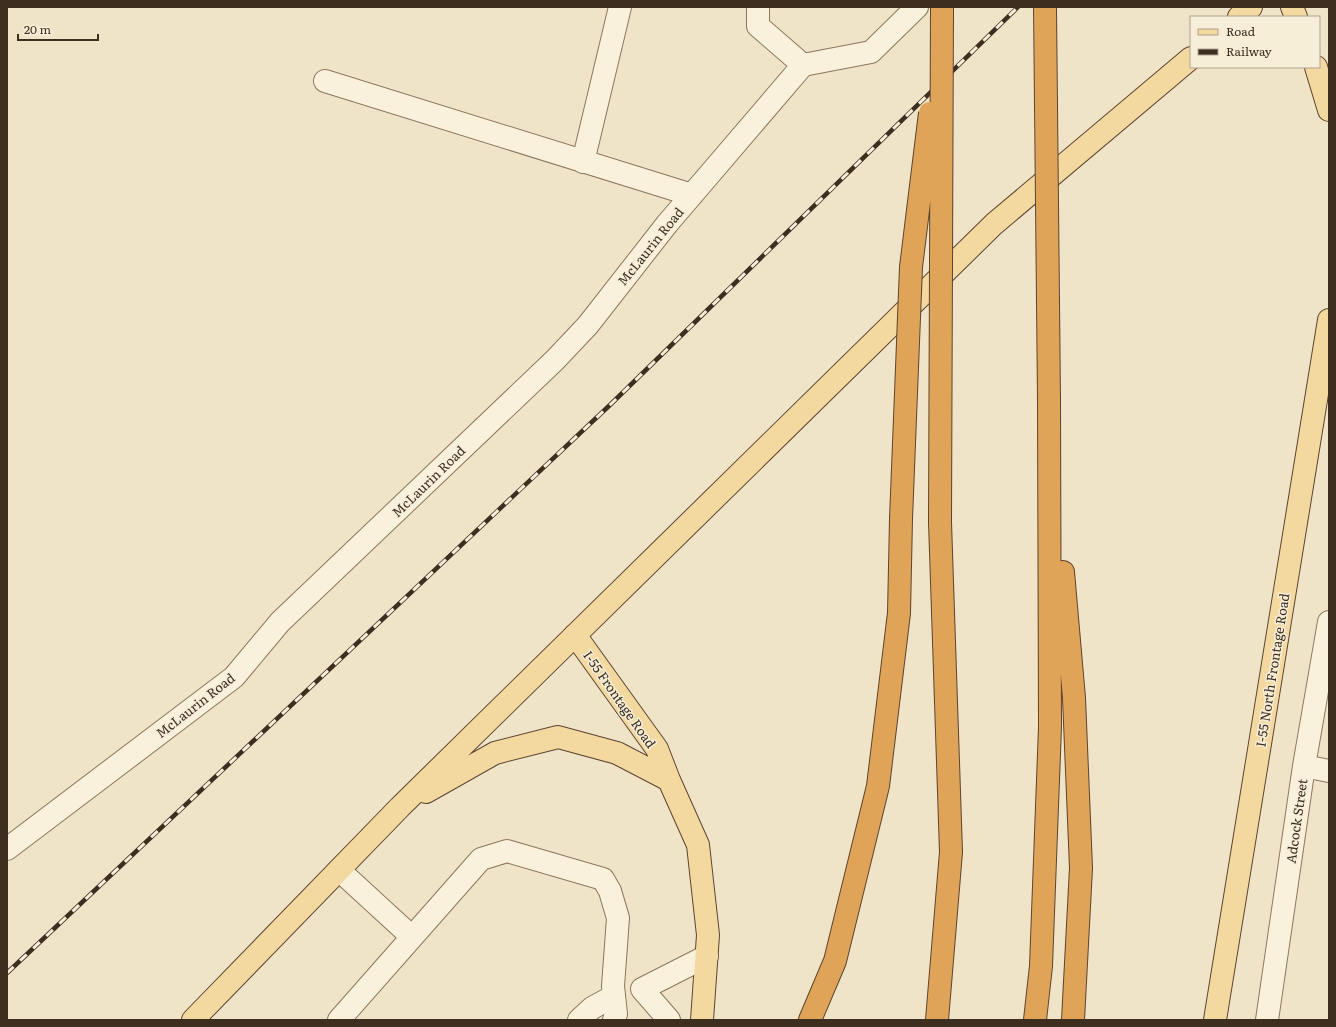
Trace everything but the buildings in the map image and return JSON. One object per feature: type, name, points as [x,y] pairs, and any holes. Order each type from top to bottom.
[{"type":"highway","points":[[1035,1020],[1041,966],[1050,727],[1050,430],[1045,7]]},
{"type":"highway","points":[[810,1020],[835,961],[878,786],[899,613],[901,519],[911,267],[942,10]]},
{"type":"highway","points":[[937,1020],[951,852],[940,522],[942,10]]},
{"type":"highway","points":[[1050,430],[1074,698],[1081,868],[1072,1020]]},
{"type":"main road","points":[[1240,16],[1251,7]]},
{"type":"main road","points":[[193,1020],[400,807],[994,224],[1190,59]]},
{"type":"main road","points":[[1316,68],[1329,110]]},
{"type":"main road","name":"I-55 North Frontage Road","points":[[1214,1020],[1329,320]]},
{"type":"main road","name":"I-55 Frontage Road","points":[[575,635],[657,749],[698,845],[708,935],[702,1020]]},
{"type":"main road","points":[[400,807],[495,753],[558,737],[618,753],[669,780]]},
{"type":"street","points":[[582,162],[620,7]]},
{"type":"street","points":[[758,7],[758,26],[803,65],[870,52],[917,7]]},
{"type":"street","name":"McLaurin Road","points":[[7,849],[234,677],[280,622],[555,360],[588,325],[666,224],[803,65]]},
{"type":"street","points":[[325,82],[692,195]]},
{"type":"street","name":"Adcock Street","points":[[1267,1020],[1304,766],[1329,622]]},
{"type":"street","points":[[1304,766],[1329,771]]},
{"type":"street","points":[[339,1020],[481,859],[508,851],[603,879],[610,891],[618,918],[613,991],[616,1014],[614,1020]]},
{"type":"street","points":[[339,870],[412,937]]},
{"type":"street","points":[[579,1020],[613,991],[642,989],[707,956]]},
{"type":"street","points":[[642,989],[669,1020]]},
{"type":"railway","points":[[7,973],[611,404],[1018,7]]}]
